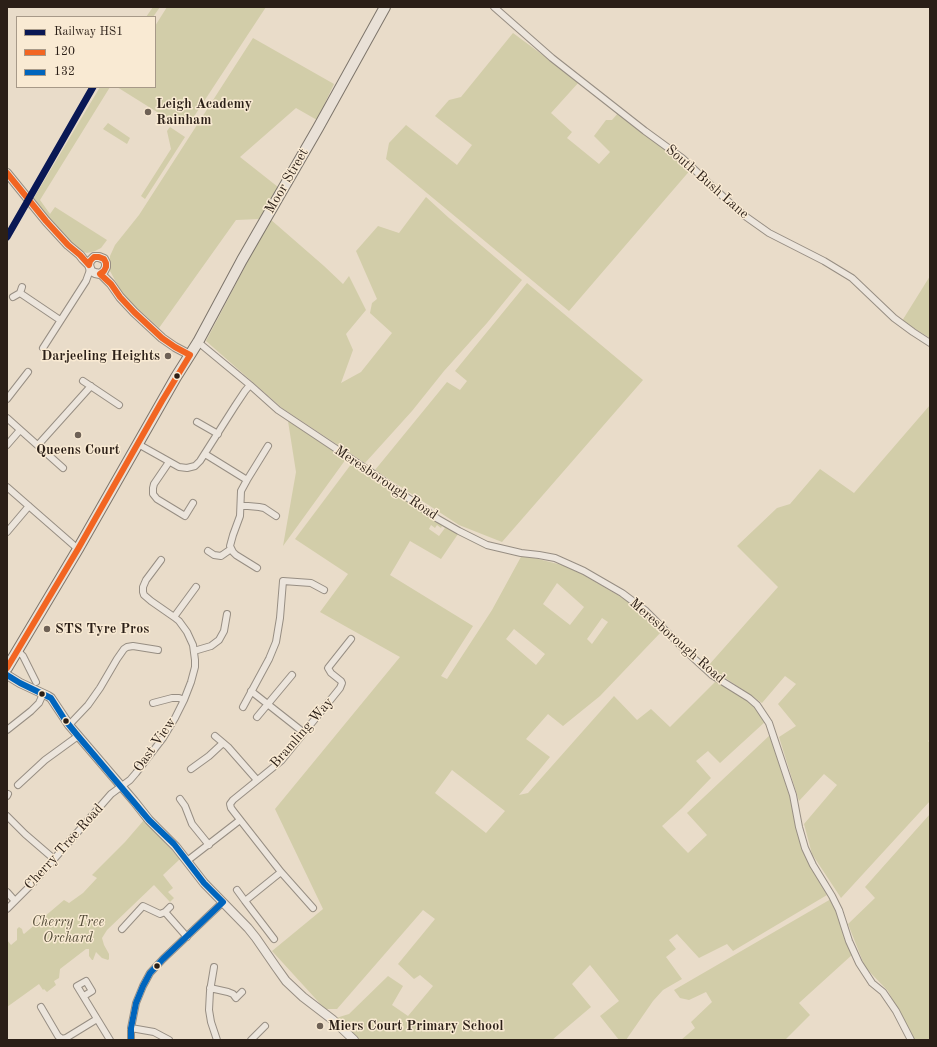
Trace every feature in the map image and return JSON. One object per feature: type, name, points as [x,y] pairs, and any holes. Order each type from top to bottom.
[{"type":"main road","name":"Moor Street","points":[[7,668],[78,549],[176,377],[198,342],[242,260],[318,128],[385,7]]},
{"type":"street","name":"South Bush Lane","points":[[494,7],[552,58],[682,158],[745,216],[769,233],[824,261],[852,278],[894,318],[930,343]]},
{"type":"street","points":[[7,172],[34,207],[68,245],[80,255],[82,259],[90,264],[92,272],[99,274],[111,284],[120,297],[134,312],[162,338],[190,355]]},
{"type":"street","points":[[86,281],[90,264],[97,257],[103,258],[106,262],[111,284]]},
{"type":"street","points":[[43,348],[86,281],[92,276],[105,271],[106,266]]},
{"type":"street","points":[[13,297],[21,290],[60,320]]},
{"type":"street","name":"Meresborough Road","points":[[198,342],[278,410],[432,515],[459,531],[488,544],[522,553],[555,558],[584,571],[622,594],[646,611],[712,675],[749,698],[757,706],[769,723],[793,795],[799,827],[805,848],[839,910],[849,941],[859,963],[872,983],[883,992],[896,1011],[911,1040]]},
{"type":"street","points":[[7,399],[28,372]]},
{"type":"street","points":[[83,381],[119,405]]},
{"type":"street","points":[[138,444],[179,467],[191,468],[198,464],[250,385]]},
{"type":"street","points":[[38,445],[90,386]]},
{"type":"street","points":[[7,418],[63,468]]},
{"type":"street","points":[[198,422],[218,434]]},
{"type":"street","points":[[7,446],[20,430]]},
{"type":"street","points":[[257,568],[236,555],[231,549],[231,542],[240,516],[241,491],[268,446]]},
{"type":"street","points":[[205,454],[247,480]]},
{"type":"street","points":[[168,462],[153,488],[154,497],[185,516],[193,503]]},
{"type":"street","points":[[7,487],[78,549]]},
{"type":"street","points":[[7,532],[29,506]]},
{"type":"street","points":[[241,506],[264,508],[276,516]]},
{"type":"street","points":[[208,551],[214,555],[221,556],[231,549]]},
{"type":"street","name":"Oast View","points":[[121,786],[136,774],[158,746],[184,700],[195,667],[193,645],[187,632],[174,616],[151,601],[144,595],[143,592],[146,580],[161,560]]},
{"type":"street","points":[[243,707],[269,659],[276,642],[280,618],[283,581],[311,583],[324,590]]},
{"type":"street","points":[[174,616],[196,587]]},
{"type":"street","points":[[194,651],[211,646],[219,640],[226,624],[227,614]]},
{"type":"street","name":"Bramling Way","points":[[313,908],[230,808],[230,804],[281,761],[341,686],[341,681],[331,673],[328,668],[351,639]]},
{"type":"street","points":[[69,725],[88,705],[124,649],[132,646],[158,650]]},
{"type":"street","points":[[17,650],[23,656],[36,682]]},
{"type":"street","points":[[7,675],[51,698],[69,725],[149,820],[174,844],[204,883],[256,938],[286,981],[303,997],[333,1020],[354,1040]]},
{"type":"street","points":[[257,717],[292,675]]},
{"type":"street","points":[[251,691],[304,732]]},
{"type":"street","points":[[7,730],[37,705],[43,694]]},
{"type":"street","name":"Oast View","points":[[153,703],[172,698],[184,700]]},
{"type":"street","points":[[18,785],[45,760],[78,736]]},
{"type":"street","points":[[215,736],[235,755],[257,780]]},
{"type":"street","points":[[191,769],[209,756],[223,743]]},
{"type":"street","name":"Cherry Tree Road","points":[[7,909],[54,859],[111,794],[121,786]]},
{"type":"street","points":[[180,799],[185,806],[192,824],[209,845]]},
{"type":"street","points":[[7,816],[54,859]]},
{"type":"street","points":[[188,861],[240,820]]},
{"type":"street","points":[[245,901],[282,872]]},
{"type":"street","points":[[236,890],[274,939]]},
{"type":"street","points":[[7,892],[15,901]]},
{"type":"street","points":[[131,1040],[131,1028],[136,1003],[140,991],[148,977],[163,959],[223,902]]},
{"type":"street","points":[[122,929],[143,906],[160,914],[165,912],[170,907]]},
{"type":"street","points":[[165,912],[187,936]]},
{"type":"street","points":[[214,967],[210,988],[209,1010],[217,1040]]},
{"type":"street","points":[[210,988],[228,992],[236,998],[242,992]]},
{"type":"street","points":[[84,996],[110,1040]]},
{"type":"street","points":[[41,1007],[58,1036],[62,1039],[97,1019]]},
{"type":"street","points":[[251,1040],[265,1026]]},
{"type":"street","points":[[131,1028],[154,1032],[169,1040]]},
{"type":"green space","points":[[153,7],[160,7],[154,16],[147,16]]},
{"type":"green space","points":[[167,7],[266,7],[193,118],[181,122],[173,122],[119,88],[156,88],[156,24]]},
{"type":"green space","points":[[513,33],[579,82],[551,113],[572,132],[567,138],[599,164],[610,152],[594,136],[606,120],[612,120],[619,112],[692,168],[569,311],[386,159],[389,143],[406,125],[457,165],[472,145],[435,116],[449,100],[461,97]]},
{"type":"green space","points":[[253,38],[334,84],[317,120],[296,108],[240,157],[278,187],[260,219],[236,220],[159,328],[123,295],[110,271],[110,256],[115,245],[139,215]]},
{"type":"green space","points":[[99,88],[109,88],[40,200],[50,214],[55,207],[107,240],[101,248],[95,251],[87,253],[81,251],[66,240],[32,201]]},
{"type":"green space","points":[[108,123],[130,138],[127,144],[103,129]]},
{"type":"green space","points":[[170,127],[185,137],[145,199],[141,196],[171,149],[167,131]]},
{"type":"green space","points":[[426,197],[522,280],[487,323],[444,371],[412,411],[365,463],[282,408],[206,341],[270,219],[343,284],[349,276],[366,310],[346,334],[353,350],[341,383],[361,372],[392,333],[370,313],[372,303],[377,299],[356,251],[378,226],[399,233]]},
{"type":"green space","points":[[930,276],[930,338],[902,321]]},
{"type":"green space","points":[[527,283],[643,380],[502,542],[459,525],[375,470],[447,382],[460,390],[467,381],[455,371]]},
{"type":"green space","points":[[930,405],[930,739],[928,741],[930,743],[930,801],[841,898],[812,854],[804,824],[837,785],[824,774],[799,801],[779,737],[796,726],[778,704],[796,684],[785,676],[762,703],[708,666],[778,587],[737,546],[777,508],[790,504],[820,469],[854,493]]},
{"type":"green space","points":[[288,421],[346,459],[283,546],[296,472]]},
{"type":"green space","points":[[352,463],[427,515],[458,534],[441,559],[410,541],[390,575],[473,626],[441,676],[447,679],[492,610],[522,555],[570,567],[626,600],[663,630],[600,696],[563,726],[548,714],[526,739],[550,757],[519,795],[528,793],[614,696],[637,720],[651,709],[670,727],[717,680],[754,705],[766,721],[720,763],[708,751],[696,761],[711,778],[662,826],[688,853],[707,835],[687,813],[770,735],[794,806],[802,849],[827,895],[733,951],[727,944],[699,958],[677,934],[669,940],[676,949],[666,957],[682,979],[663,990],[653,1001],[626,1040],[619,1040],[600,1016],[619,1001],[590,965],[572,984],[591,1007],[552,1040],[360,1040],[336,1018],[349,1014],[388,976],[403,986],[392,1005],[408,1016],[433,986],[420,975],[414,979],[398,964],[435,919],[423,910],[337,1009],[325,1009],[272,951],[323,909],[275,809],[400,657],[320,612],[348,574],[295,539]],"holes":[[[431,525],[435,528],[437,525],[441,528],[442,526],[445,528],[439,536],[429,529]],[[557,583],[584,607],[570,625],[543,604]],[[602,618],[608,622],[592,644],[587,639]],[[514,629],[545,654],[536,665],[506,639]],[[452,770],[505,811],[486,833],[435,793]]]},
{"type":"green space","points":[[930,814],[930,1040],[914,1040],[888,991],[865,967],[848,924],[875,898],[865,887]]},
{"type":"green space","name":"Cherry Tree Orchard","points":[[144,820],[180,859],[163,875],[173,888],[168,892],[174,898],[170,902],[154,885],[107,930],[102,938],[109,954],[108,960],[102,958],[96,952],[92,960],[89,956],[89,949],[86,949],[60,969],[59,978],[54,981],[56,985],[47,992],[44,989],[43,990],[39,984],[7,1007],[7,940],[11,945],[17,940],[17,929],[19,927],[22,929],[24,934],[64,900],[69,903],[83,893],[97,878],[92,875],[125,842]]},
{"type":"green space","points":[[831,899],[837,909],[853,954],[799,1003],[810,1015],[785,1040],[681,1040],[695,1028],[691,1022],[712,1002],[706,992],[689,1000],[680,998],[674,990]]},
{"type":"rail line","name":"HS1","points":[[7,237],[92,88]]},
{"type":"transit line","name":"120","points":[[7,173],[46,221],[89,265],[90,261],[94,257],[104,259],[106,267],[100,274],[111,284],[120,297],[134,312],[162,338],[190,355],[162,401],[78,549],[7,668]]},
{"type":"transit line","name":"132","points":[[7,675],[51,698],[65,720],[78,736],[149,820],[174,844],[204,883],[223,902],[150,973],[136,1003],[131,1028],[131,1040]]},
{"type":"place","name":"Leigh Academy Rainham","points":[[148,112]]},
{"type":"place","name":"Darjeeling Heights","points":[[168,356]]},
{"type":"place","name":"Queens Court","points":[[78,435]]},
{"type":"place","name":"STS Tyre Pros","points":[[47,629]]},
{"type":"place","name":"Miers Court Primary School","points":[[320,1026]]}]
